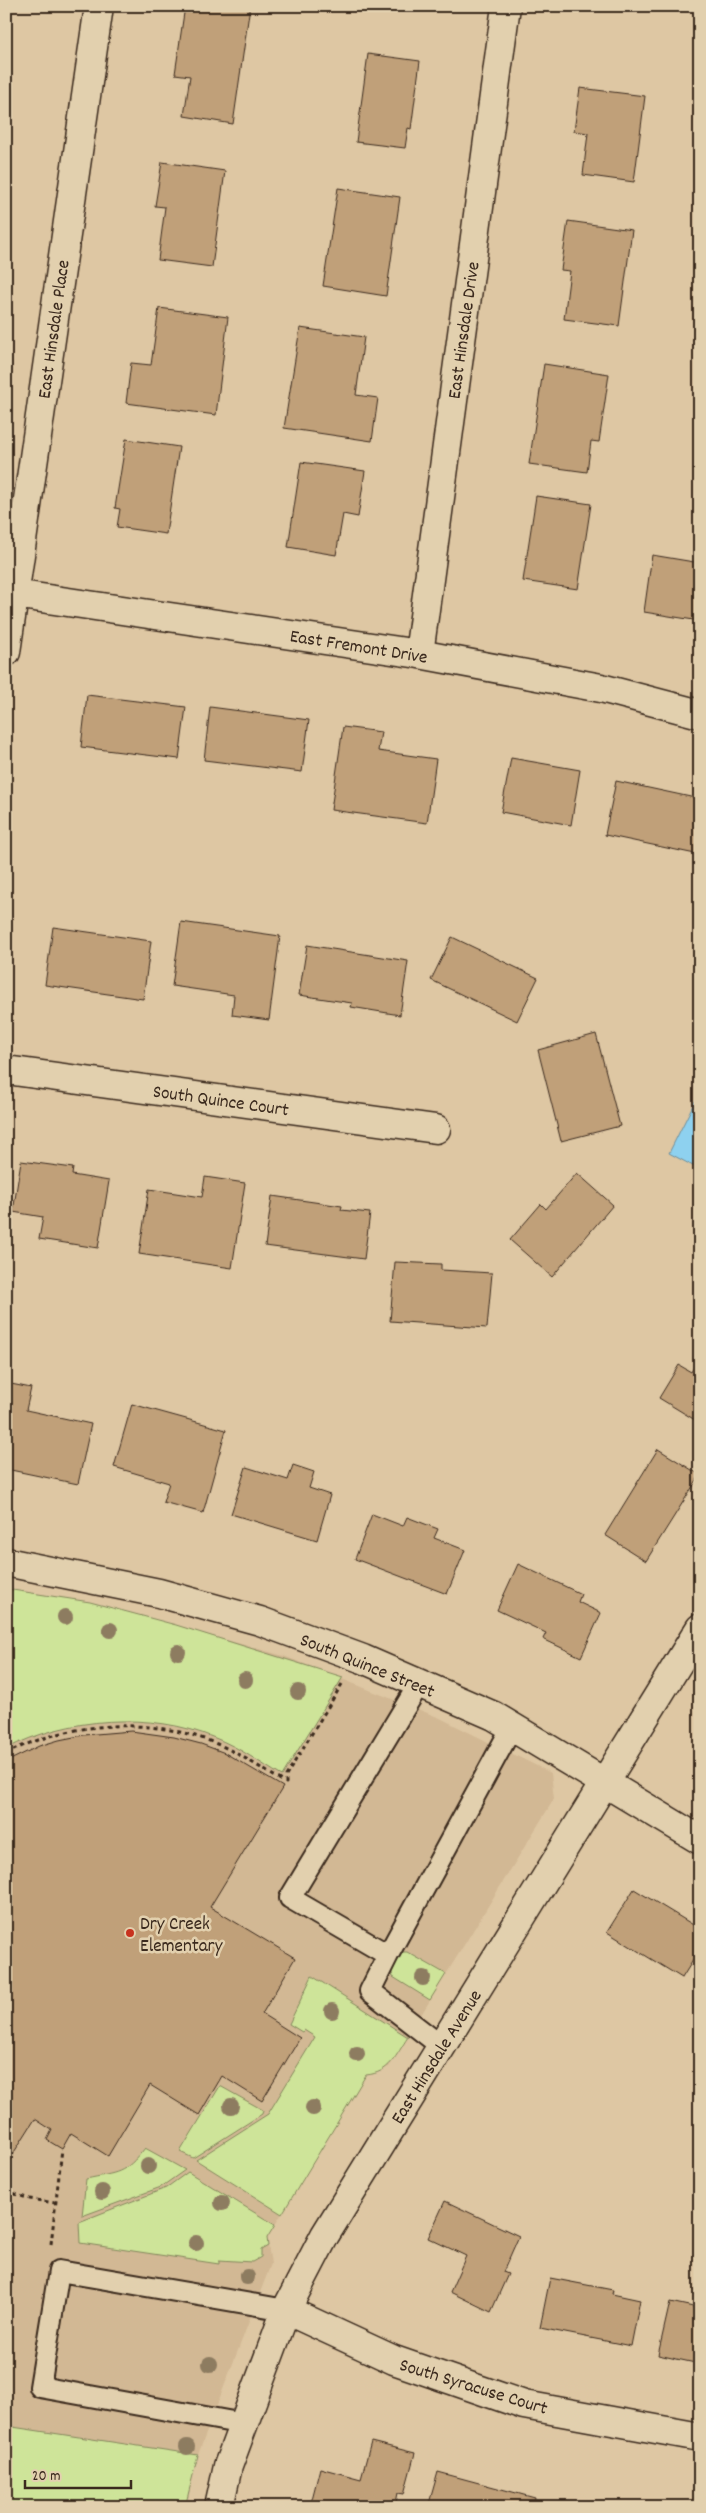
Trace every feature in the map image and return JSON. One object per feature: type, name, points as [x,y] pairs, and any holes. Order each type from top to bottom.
[{"type":"street","name":"East Hinsdale Place","points":[[6,652],[99,6]]},
{"type":"street","name":"East Hinsdale Drive","points":[[419,654],[506,6]]},
{"type":"street","name":"East Fremont Drive","points":[[14,594],[419,654],[601,688],[700,714]]},
{"type":"street","name":"South Quince Court","points":[[6,1070],[436,1129]]},
{"type":"street","name":"South Quince Street","points":[[6,1562],[159,1593],[260,1621],[363,1659],[512,1727],[604,1780],[700,1840]]},
{"type":"street","name":"East Hinsdale Avenue","points":[[219,2507],[228,2466],[286,2310],[325,2235],[604,1780],[700,1628]]},
{"type":"street","name":"South Syracuse Court","points":[[286,2310],[394,2360],[524,2404],[700,2437]]},
{"type":"lane","points":[[388,1955],[290,1898],[420,1684]]},
{"type":"lane","points":[[441,2046],[370,1992],[388,1955],[512,1727]]},
{"type":"lane","points":[[244,2424],[40,2387],[59,2271],[286,2310]]},
{"type":"path","points":[[6,1754],[61,1734],[108,1726],[146,1728],[188,1735],[216,1744],[286,1783],[286,1776],[342,1683]]},
{"type":"path","points":[[59,2271],[50,2243],[62,2149]]},
{"type":"path","points":[[6,2192],[30,2199],[55,2203]]},
{"type":"shaded area","points":[[6,1589],[90,1602],[284,1656],[440,1718],[551,1773],[554,1799],[389,2067],[366,2075],[267,2238],[271,2264],[194,2465],[187,2507],[6,2507]]},
{"type":"green space","points":[[6,1589],[90,1602],[176,1625],[343,1677],[282,1776],[241,1751],[215,1738],[190,1729],[137,1721],[109,1721],[82,1724],[30,1738],[6,1749]]},
{"type":"green space","points":[[401,1952],[407,1952],[446,1974],[430,2000],[393,1977],[391,1970]]},
{"type":"green space","points":[[312,1976],[408,2037],[387,2067],[374,2074],[366,2075],[282,2214],[196,2160],[268,2114],[315,2037],[289,2024]]},
{"type":"green space","points":[[220,2086],[263,2110],[262,2114],[193,2158],[180,2152]]},
{"type":"green space","points":[[145,2148],[185,2170],[161,2187],[82,2216],[86,2179],[126,2168]]},
{"type":"green space","points":[[188,2172],[275,2225],[267,2238],[268,2246],[261,2250],[261,2257],[252,2262],[219,2260],[219,2264],[80,2243],[79,2222],[166,2188]]},
{"type":"green space","points":[[6,2426],[198,2455],[185,2507],[6,2507]]},
{"type":"water","points":[[695,1101],[700,1104],[700,1153],[693,1166],[669,1153]]},
{"type":"building","points":[[185,6],[250,6],[233,124],[184,116],[190,76],[175,74]]},
{"type":"building","points":[[368,54],[420,61],[411,129],[408,128],[405,148],[356,142]]},
{"type":"building","points":[[6,56],[10,57],[6,81]]},
{"type":"building","points":[[580,88],[645,96],[634,182],[583,175],[588,133],[574,131]]},
{"type":"building","points":[[162,162],[225,171],[212,267],[158,260],[165,207],[155,206]]},
{"type":"building","points":[[338,188],[400,197],[386,296],[323,286]]},
{"type":"building","points":[[568,221],[632,230],[619,326],[564,319],[570,271],[561,270]]},
{"type":"building","points":[[159,308],[228,317],[216,415],[126,403],[131,363],[151,365]]},
{"type":"building","points":[[300,328],[364,337],[356,395],[378,398],[372,441],[284,428]]},
{"type":"building","points":[[544,364],[609,374],[599,442],[591,441],[587,472],[529,464]]},
{"type":"building","points":[[126,439],[179,447],[166,534],[117,527],[120,509],[115,508]]},
{"type":"building","points":[[301,462],[365,471],[358,517],[343,514],[336,555],[288,547]]},
{"type":"building","points":[[536,496],[591,504],[578,589],[523,581]]},
{"type":"building","points":[[652,555],[700,563],[700,621],[644,612]]},
{"type":"building","points":[[87,695],[186,707],[179,759],[81,747]]},
{"type":"building","points":[[210,707],[309,720],[302,772],[204,760]]},
{"type":"building","points":[[343,727],[381,732],[378,751],[436,759],[427,823],[331,810]]},
{"type":"building","points":[[511,758],[580,770],[571,825],[501,812]]},
{"type":"building","points":[[616,781],[700,799],[700,855],[605,835]]},
{"type":"building","points":[[181,922],[280,936],[269,1020],[232,1015],[234,995],[172,986]]},
{"type":"building","points":[[53,927],[151,941],[143,999],[45,985]]},
{"type":"building","points":[[452,937],[538,978],[517,1021],[431,980]]},
{"type":"building","points":[[307,945],[408,961],[400,1015],[351,1007],[352,1003],[299,995]]},
{"type":"building","points":[[596,1034],[620,1126],[561,1141],[538,1050]]},
{"type":"building","points":[[21,1161],[73,1168],[72,1175],[109,1181],[98,1248],[39,1239],[43,1217],[13,1212]]},
{"type":"building","points":[[577,1173],[613,1205],[552,1277],[510,1240],[541,1204],[546,1209]]},
{"type":"building","points":[[205,1177],[245,1183],[232,1268],[139,1254],[149,1189],[202,1197]]},
{"type":"building","points":[[272,1196],[342,1206],[341,1210],[370,1213],[364,1259],[265,1246]]},
{"type":"building","points":[[395,1262],[441,1264],[441,1270],[492,1273],[487,1328],[390,1321]]},
{"type":"building","points":[[700,1357],[700,1423],[659,1398],[679,1365],[691,1372]]},
{"type":"building","points":[[6,1383],[31,1388],[26,1410],[91,1424],[78,1484],[6,1469]]},
{"type":"building","points":[[132,1404],[226,1430],[203,1513],[163,1502],[169,1483],[114,1467]]},
{"type":"building","points":[[658,1449],[700,1475],[646,1561],[605,1535]]},
{"type":"building","points":[[293,1465],[314,1472],[309,1488],[330,1495],[317,1540],[231,1514],[246,1467],[288,1480]]},
{"type":"building","points":[[372,1514],[403,1526],[407,1517],[438,1529],[434,1538],[465,1550],[447,1594],[355,1559]]},
{"type":"building","points":[[518,1564],[581,1594],[578,1602],[601,1613],[581,1657],[543,1639],[546,1633],[497,1610]]},
{"type":"building","name":"Dry Creek Elementary","points":[[131,1731],[174,1737],[201,1744],[225,1753],[283,1787],[210,1907],[295,1958],[262,2014],[300,2038],[262,2101],[222,2076],[199,2115],[150,2085],[108,2156],[71,2133],[62,2149],[47,2140],[52,2130],[35,2119],[6,2165],[6,1762],[39,1746],[59,1740],[84,1735]]},
{"type":"building","points":[[634,1889],[700,1929],[700,1949],[682,1978],[607,1932]]},
{"type":"building","points":[[445,2201],[519,2236],[503,2272],[508,2274],[491,2312],[450,2292],[466,2256],[428,2238]]},
{"type":"building","points":[[550,2278],[613,2290],[612,2294],[640,2300],[631,2346],[540,2328]]},
{"type":"building","points":[[700,2301],[700,2364],[658,2355],[670,2302],[698,2308]]},
{"type":"building","points":[[371,2442],[415,2453],[404,2494],[398,2493],[395,2507],[310,2507],[320,2468],[361,2479]]},
{"type":"building","points":[[438,2472],[535,2498],[533,2507],[428,2507]]},
{"type":"place","name":"Dry Creek Elementary","points":[[130,1933]]}]
